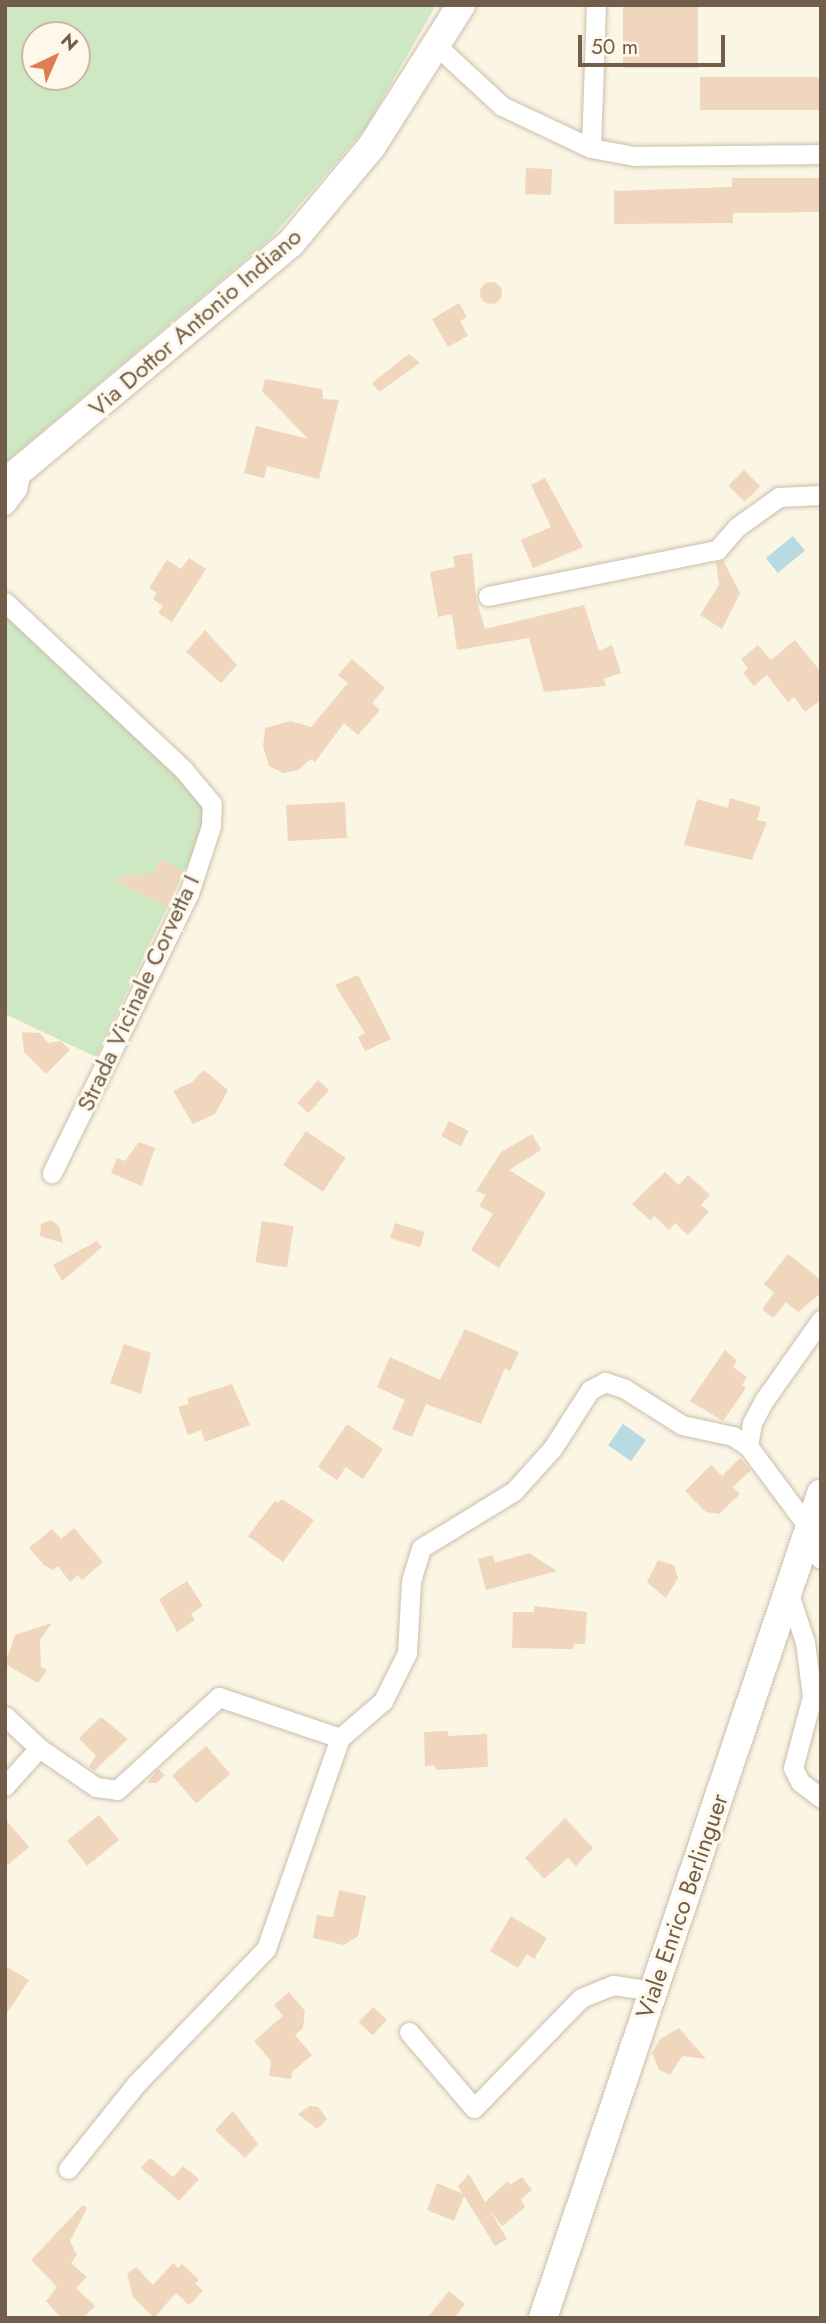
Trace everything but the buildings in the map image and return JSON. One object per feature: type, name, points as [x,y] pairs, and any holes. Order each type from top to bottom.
[{"type":"main road","name":"Via Dottor Antonio Indiano","points":[[13,476],[291,243],[372,146],[461,5]]},
{"type":"main road","name":"Viale Enrico Berlinguer","points":[[543,2318],[788,1591],[811,1543],[821,1494]]},
{"type":"street","points":[[591,148],[596,5]]},
{"type":"street","points":[[437,46],[502,106],[591,148],[634,156],[821,154]]},
{"type":"street","points":[[5,505],[17,489],[13,476]]},
{"type":"street","points":[[488,596],[717,550],[737,527],[779,498],[821,495]]},
{"type":"street","name":"Strada Vicinale Corvetta I","points":[[5,602],[183,769],[212,804],[211,826],[189,893],[52,1173]]},
{"type":"street","points":[[748,1446],[752,1423],[765,1399],[821,1320]]},
{"type":"street","points":[[68,2169],[136,2084],[266,1949],[340,1738],[383,1701],[407,1653],[411,1581],[421,1548],[514,1491],[552,1448],[590,1390],[606,1382],[625,1389],[682,1424],[733,1436],[748,1446],[811,1543]]},
{"type":"street","points":[[788,1591],[805,1642],[812,1697],[793,1768],[800,1782],[821,1798]]},
{"type":"street","points":[[5,1716],[39,1748],[107,1791],[117,1790],[219,1697],[234,1699],[340,1738]]},
{"type":"street","points":[[5,1786],[39,1748]]},
{"type":"street","points":[[409,2032],[474,2108],[590,1993],[613,1985],[653,1991]]},
{"type":"green space","points":[[5,5],[436,5],[365,129],[271,238],[5,463]]},
{"type":"green space","points":[[5,610],[208,799],[202,834],[96,1057],[5,1014]]},
{"type":"water","points":[[793,536],[805,551],[778,573],[766,558]]},
{"type":"water","points":[[623,1424],[646,1440],[631,1461],[608,1445]]}]
